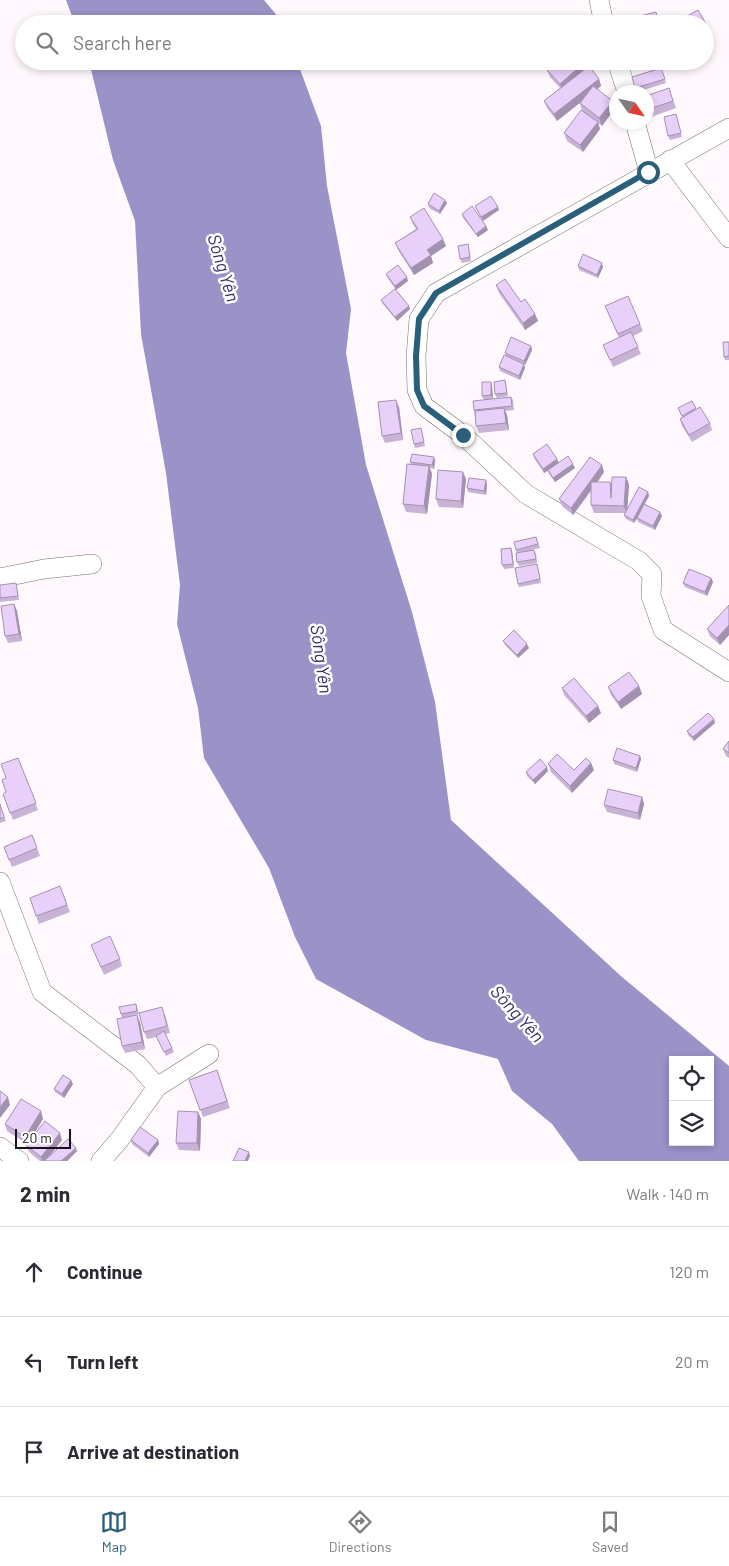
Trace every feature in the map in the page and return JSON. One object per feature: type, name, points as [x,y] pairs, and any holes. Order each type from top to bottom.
[{"type":"street","points":[[599,0],[602,15]]},
{"type":"street","points":[[620,70],[625,85]]},
{"type":"street","points":[[729,128],[436,293],[419,319],[416,356],[417,390],[424,406],[463,435],[526,494],[639,561],[652,574],[651,596],[663,630],[729,672]]},
{"type":"street","points":[[637,130],[648,172]]},
{"type":"street","points":[[670,160],[729,238]]},
{"type":"street","points":[[0,578],[44,569],[92,564]]},
{"type":"street","points":[[0,882],[42,992],[138,1065],[157,1088]]},
{"type":"street","points":[[100,1161],[120,1139],[157,1088],[209,1054]]},
{"type":"street","points":[[0,1147],[19,1161]]},
{"type":"water","points":[[66,0],[264,0],[276,15],[72,15]]},
{"type":"water","name":"Sông Yên","points":[[91,70],[300,70],[321,126],[327,186],[351,309],[346,353],[366,465],[412,612],[435,702],[451,820],[622,977],[729,1066],[729,1161],[579,1161],[552,1124],[512,1091],[498,1059],[426,1040],[316,979],[295,937],[269,868],[204,758],[198,708],[177,624],[180,585],[166,473],[141,334],[135,221],[113,160]]},
{"type":"building","points":[[698,10],[701,15],[689,15]]},
{"type":"building","points":[[656,12],[657,15],[644,15]]},
{"type":"building","points":[[547,70],[576,70],[560,84]]},
{"type":"building","points":[[584,70],[592,70],[599,79],[554,114],[544,101]]},
{"type":"building","points":[[655,70],[662,70],[665,79],[645,85],[634,85],[632,77]]},
{"type":"building","points":[[593,86],[609,98],[609,106],[599,118],[580,103]]},
{"type":"building","points":[[669,88],[673,101],[654,107],[654,93]]},
{"type":"building","points":[[581,110],[598,122],[580,145],[564,133]]},
{"type":"building","points":[[676,114],[681,133],[668,136],[664,117]]},
{"type":"building","points":[[434,193],[445,200],[439,211],[428,204]]},
{"type":"building","points":[[491,196],[498,207],[481,217],[475,206]]},
{"type":"building","points":[[472,206],[486,226],[476,234],[462,214]]},
{"type":"building","points":[[424,208],[443,239],[427,250],[431,255],[411,268],[395,243],[418,229],[410,217]]},
{"type":"building","points":[[468,244],[470,257],[460,259],[458,246]]},
{"type":"building","points":[[583,254],[602,263],[597,275],[578,266]]},
{"type":"building","points":[[398,265],[407,277],[395,286],[386,274]]},
{"type":"building","points":[[505,279],[521,302],[525,299],[535,314],[523,323],[496,285]]},
{"type":"building","points":[[395,289],[409,306],[395,317],[381,300]]},
{"type":"building","points":[[628,296],[640,324],[618,334],[605,306]]},
{"type":"building","points":[[631,332],[638,347],[610,360],[603,345]]},
{"type":"building","points":[[511,337],[531,346],[524,361],[505,353]]},
{"type":"building","points":[[723,342],[729,342],[729,356],[724,357]]},
{"type":"building","points":[[504,355],[524,364],[519,376],[499,367]]},
{"type":"building","points":[[505,380],[507,393],[495,394],[494,382]]},
{"type":"building","points":[[482,382],[491,382],[491,395],[482,396]]},
{"type":"building","points":[[511,397],[512,406],[474,410],[473,401]]},
{"type":"building","points":[[396,400],[401,433],[382,436],[378,402]]},
{"type":"building","points":[[692,401],[696,408],[682,416],[678,408]]},
{"type":"building","points":[[700,407],[710,423],[689,435],[680,419]]},
{"type":"building","points":[[504,408],[506,423],[476,426],[475,411]]},
{"type":"building","points":[[421,428],[424,442],[414,444],[411,430]]},
{"type":"building","points":[[547,444],[557,459],[543,469],[533,454]]},
{"type":"building","points":[[412,454],[434,457],[432,465],[410,462]]},
{"type":"building","points":[[568,456],[573,464],[553,478],[548,470]]},
{"type":"building","points":[[590,457],[602,465],[571,508],[559,499]]},
{"type":"building","points":[[407,464],[429,466],[424,506],[403,504]]},
{"type":"building","points":[[438,470],[463,472],[461,501],[436,499]]},
{"type":"building","points":[[612,477],[626,477],[624,506],[591,505],[591,482],[610,482],[611,498]]},
{"type":"building","points":[[469,478],[486,480],[484,491],[467,488]]},
{"type":"building","points":[[639,487],[648,492],[633,520],[624,515]]},
{"type":"building","points":[[644,504],[660,512],[653,526],[637,518]]},
{"type":"building","points":[[536,537],[538,544],[516,550],[514,542]]},
{"type":"building","points":[[511,548],[513,564],[502,565],[501,549]]},
{"type":"building","points":[[534,550],[536,559],[517,562],[516,553]]},
{"type":"building","points":[[537,564],[540,579],[518,584],[515,568]]},
{"type":"building","points":[[689,569],[711,578],[705,592],[683,583]]},
{"type":"building","points":[[16,583],[18,596],[0,598],[0,585]]},
{"type":"building","points":[[14,604],[19,634],[5,636],[1,606]]},
{"type":"building","points":[[729,605],[729,625],[717,638],[707,629]]},
{"type":"building","points":[[514,630],[527,644],[517,655],[503,641]]},
{"type":"building","points":[[629,672],[639,686],[618,702],[608,687]]},
{"type":"building","points":[[574,678],[598,706],[586,716],[562,688]]},
{"type":"building","points":[[708,713],[714,719],[693,737],[687,731]]},
{"type":"building","points":[[729,741],[729,753],[723,749]]},
{"type":"building","points":[[617,748],[640,756],[636,768],[613,760]]},
{"type":"building","points":[[557,754],[574,770],[586,758],[591,763],[570,786],[548,764]]},
{"type":"building","points":[[18,758],[36,803],[10,813],[3,794],[6,792],[2,780],[6,778],[1,764]]},
{"type":"building","points":[[540,759],[547,767],[533,780],[526,772]]},
{"type":"building","points":[[608,789],[642,797],[638,813],[604,805]]},
{"type":"building","points":[[0,804],[4,817],[0,819]]},
{"type":"building","points":[[32,835],[37,848],[9,860],[4,847]]},
{"type":"building","points":[[60,886],[67,905],[36,916],[30,898]]},
{"type":"building","points":[[110,936],[120,959],[101,967],[91,945]]},
{"type":"building","points":[[136,1004],[137,1011],[121,1014],[119,1007]]},
{"type":"building","points":[[162,1007],[167,1026],[144,1032],[139,1013]]},
{"type":"building","points":[[137,1015],[142,1042],[122,1046],[117,1019]]},
{"type":"building","points":[[164,1031],[172,1048],[164,1052],[156,1036]]},
{"type":"building","points":[[217,1070],[227,1101],[200,1110],[189,1080]]},
{"type":"building","points":[[63,1075],[71,1080],[62,1094],[54,1089]]},
{"type":"building","points":[[0,1091],[8,1097],[0,1107]]},
{"type":"building","points":[[21,1099],[41,1111],[25,1137],[5,1124]]},
{"type":"building","points":[[178,1111],[198,1112],[197,1143],[176,1143]]},
{"type":"building","points":[[45,1121],[60,1133],[41,1157],[26,1145]]},
{"type":"building","points":[[140,1127],[158,1140],[148,1153],[131,1140]]},
{"type":"building","points":[[68,1139],[76,1148],[61,1161],[44,1161]]},
{"type":"building","points":[[239,1148],[249,1152],[245,1161],[233,1161]]},
{"type":"route","points":[[463,435],[424,406],[417,390],[416,356],[419,319],[436,293],[648,172]]}]
